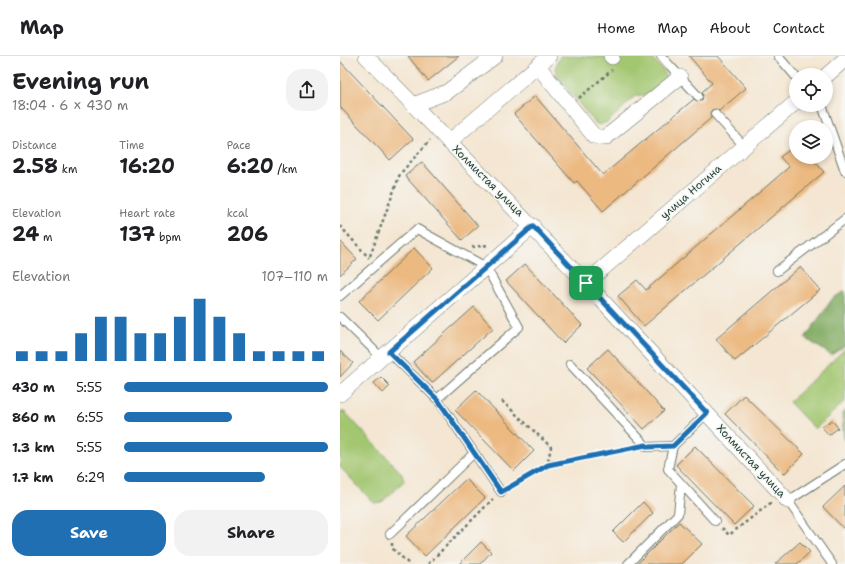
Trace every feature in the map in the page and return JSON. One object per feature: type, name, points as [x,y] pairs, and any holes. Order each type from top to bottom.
[{"type":"street","name":"Холмистая улица","points":[[366,56],[533,226],[785,497]]},
{"type":"street","points":[[413,105],[447,92],[495,56]]},
{"type":"street","points":[[449,142],[549,56]]},
{"type":"street","points":[[833,70],[845,59]]},
{"type":"street","points":[[538,66],[594,136],[605,138],[680,77]]},
{"type":"street","name":"улица Ногина","points":[[586,283],[789,108]]},
{"type":"street","points":[[340,394],[533,226]]},
{"type":"lane","points":[[661,56],[698,96]]},
{"type":"lane","points":[[778,56],[789,68]]},
{"type":"lane","points":[[824,112],[845,171]]},
{"type":"lane","points":[[715,114],[744,146]]},
{"type":"lane","points":[[777,271],[845,219]]},
{"type":"lane","points":[[340,296],[372,262],[417,229],[486,267],[519,327],[437,399]]},
{"type":"lane","points":[[340,317],[437,399],[501,492]]},
{"type":"lane","points":[[570,364],[648,447],[673,446]]},
{"type":"lane","points":[[707,413],[673,446],[668,469],[715,521]]},
{"type":"lane","points":[[390,534],[474,453]]},
{"type":"lane","points":[[832,564],[785,497],[845,464]]},
{"type":"lane","points":[[628,564],[678,514],[681,484]]},
{"type":"path","points":[[570,106],[613,60]]},
{"type":"path","points":[[372,262],[400,174],[438,130]]},
{"type":"path","points":[[340,226],[372,262]]},
{"type":"path","points":[[452,248],[490,245]]},
{"type":"path","points":[[502,401],[551,447],[548,465]]},
{"type":"path","points":[[428,564],[501,492],[548,465],[646,445]]},
{"type":"path","points":[[715,521],[729,535],[785,497]]},
{"type":"path","points":[[390,534],[392,548],[409,564]]},
{"type":"green space","points":[[560,56],[649,56],[662,68],[668,82],[648,94],[635,96],[608,122],[599,125],[595,123],[559,79],[555,68]]},
{"type":"green space","points":[[845,291],[845,346],[831,355],[805,338],[833,298]]},
{"type":"green space","points":[[845,349],[845,401],[815,429],[789,402]]},
{"type":"green space","points":[[845,410],[845,441],[844,441],[842,414]]},
{"type":"green space","points":[[340,412],[345,412],[402,474],[404,481],[382,502],[374,503],[340,467]]},
{"type":"building","points":[[408,56],[459,56],[428,81]]},
{"type":"building","points":[[689,56],[718,56],[746,88],[719,111],[716,109],[712,110],[710,113],[711,118],[603,211],[577,181],[574,183],[514,114],[535,96],[603,175],[694,99],[697,101],[702,100],[702,92],[712,83]]},
{"type":"building","points":[[340,61],[413,139],[390,160],[340,107]]},
{"type":"building","points":[[789,150],[789,164],[817,164],[824,172],[644,326],[618,296],[637,280],[646,290],[789,167],[780,157]]},
{"type":"building","points":[[422,162],[478,226],[462,240],[405,176]]},
{"type":"building","points":[[340,241],[357,259],[340,275]]},
{"type":"building","points":[[414,248],[433,268],[378,320],[359,301]]},
{"type":"building","points":[[525,264],[582,325],[563,343],[506,281]]},
{"type":"building","points":[[800,267],[820,290],[735,361],[716,339]]},
{"type":"building","points":[[474,307],[493,328],[432,383],[413,362]]},
{"type":"building","points":[[608,349],[664,411],[644,429],[587,368]]},
{"type":"building","points":[[340,351],[353,363],[340,377]]},
{"type":"building","points":[[381,377],[390,386],[383,393],[374,383]]},
{"type":"building","points":[[476,390],[534,451],[514,471],[455,410]]},
{"type":"building","points":[[744,395],[804,454],[784,474],[725,414]]},
{"type":"building","points":[[832,420],[838,428],[829,435],[822,427]]},
{"type":"building","points":[[695,446],[754,506],[734,525],[676,465]]},
{"type":"building","points":[[466,479],[485,498],[425,556],[406,536]]},
{"type":"building","points":[[845,486],[845,530],[823,507]]},
{"type":"building","points":[[643,502],[653,513],[623,542],[613,532]]},
{"type":"building","points":[[679,522],[702,544],[682,564],[637,564]]},
{"type":"building","points":[[481,542],[491,552],[480,564],[459,564]]},
{"type":"building","points":[[800,542],[810,552],[797,564],[775,564]]},
{"type":"route","points":[[533,226],[586,283],[707,413],[673,446],[648,447],[646,445],[548,465],[501,492],[438,400],[389,352],[533,226]]}]
